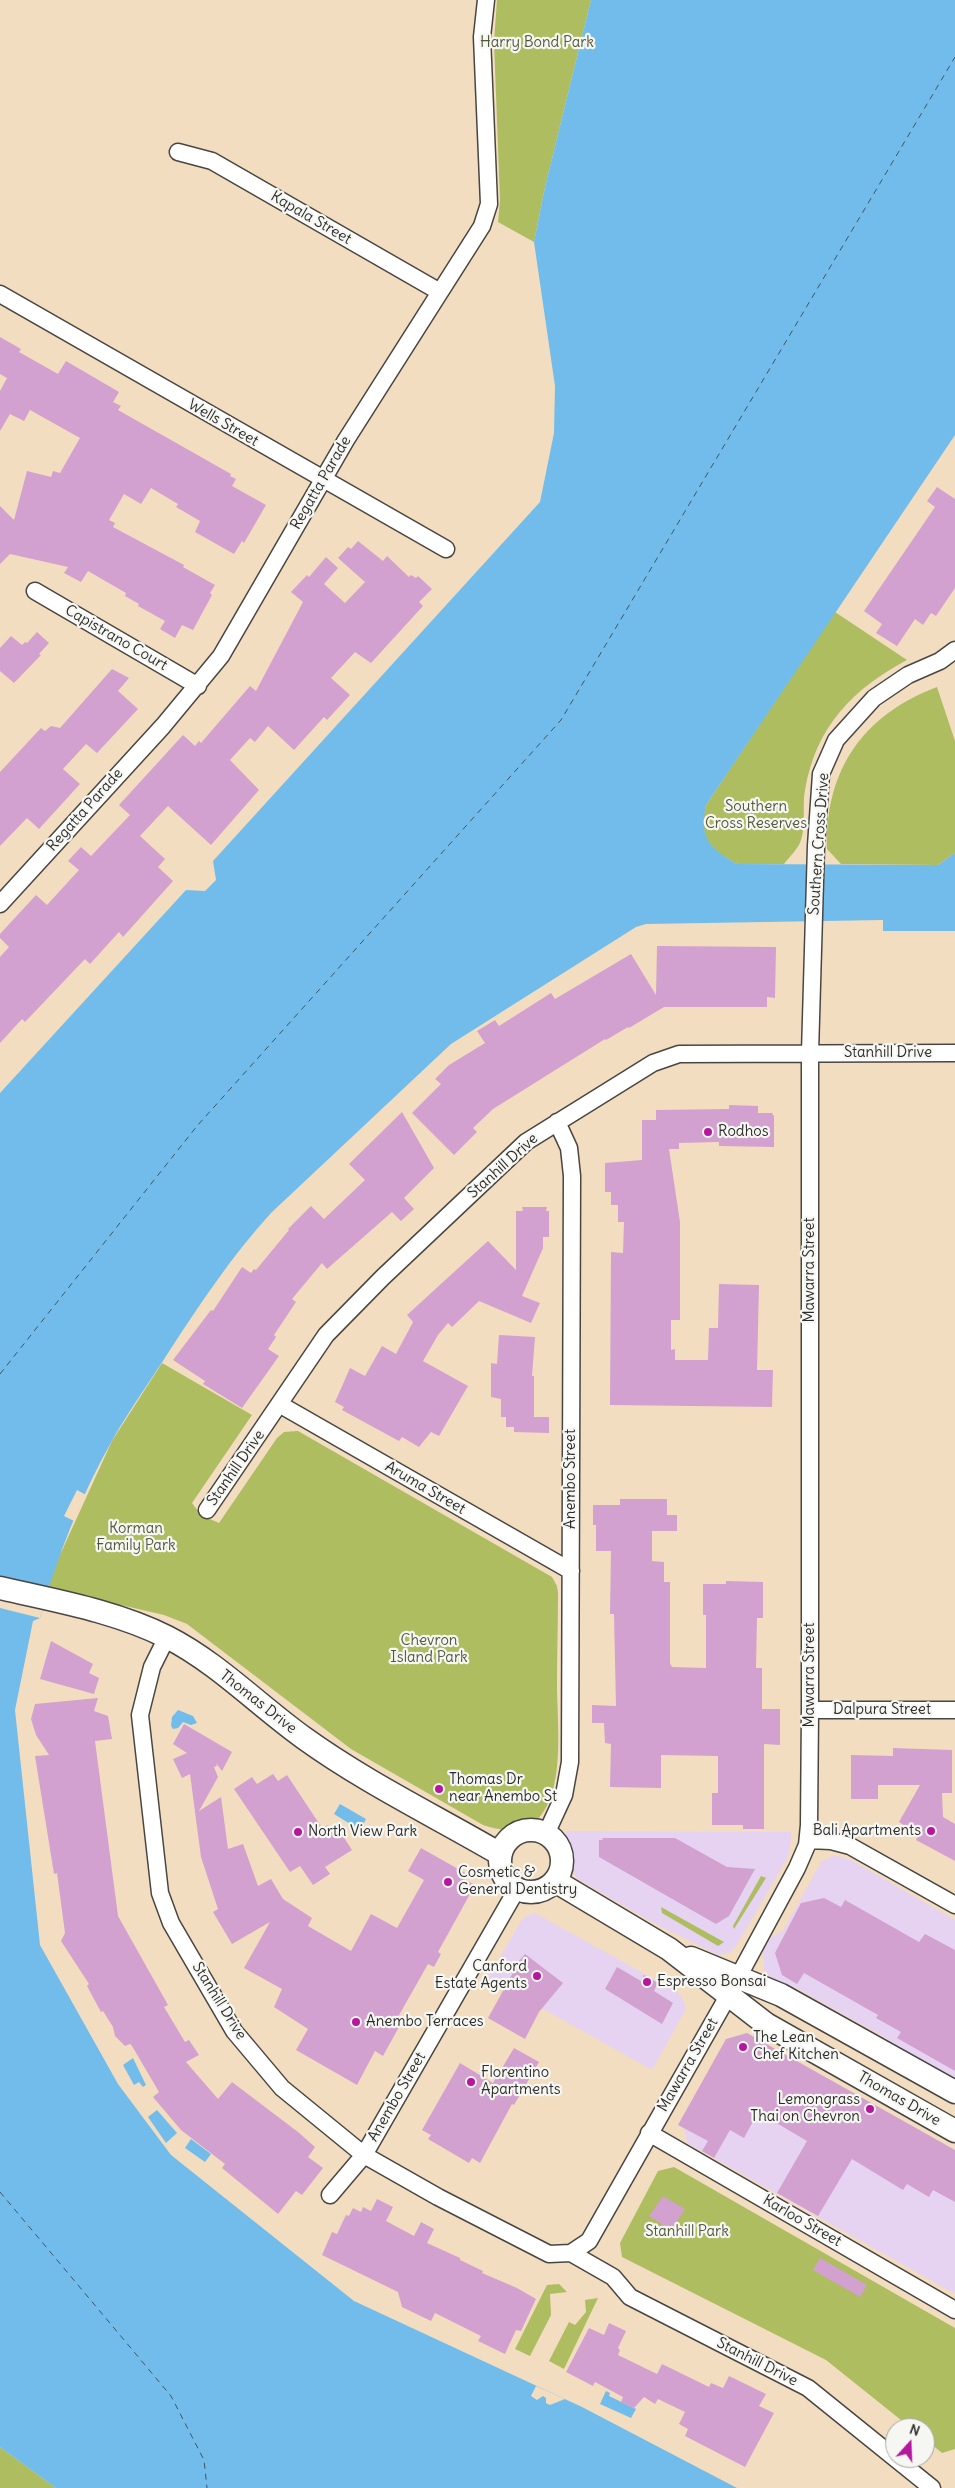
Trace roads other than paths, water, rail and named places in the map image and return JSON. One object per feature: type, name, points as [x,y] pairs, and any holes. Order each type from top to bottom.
[{"type":"main road","name":"Thomas Drive","points":[[0,1588],[108,1615],[167,1637],[211,1665],[305,1739],[382,1787],[500,1854]]},
{"type":"main road","points":[[536,1830],[546,1834],[555,1841],[561,1850],[562,1867],[555,1881],[547,1888],[534,1892],[517,1889],[505,1879],[500,1869],[500,1854],[509,1838],[518,1832],[536,1830]]},
{"type":"main road","name":"Thomas Drive","points":[[555,1881],[669,1949],[766,2024],[955,2131]]},
{"type":"main road","name":"Thomas Drive","points":[[669,1949],[781,1995],[955,2092]]},
{"type":"main road","points":[[766,2024],[781,1995]]},
{"type":"street","name":"Regatta Parade","points":[[0,904],[198,686],[230,641],[369,402],[482,226],[488,208],[482,37],[486,0]]},
{"type":"street","name":"Kapala Street","points":[[178,152],[212,162],[440,292]]},
{"type":"street","name":"Wells Street","points":[[0,294],[446,549]]},
{"type":"street","name":"Capistrano Court","points":[[35,591],[198,686]]},
{"type":"street","name":"Southern Cross Drive","points":[[810,1053],[816,846],[821,774],[836,740],[874,698],[908,675],[947,662],[955,650]]},
{"type":"street","name":"Stanhill Drive","points":[[207,1510],[320,1344],[349,1310],[519,1148],[557,1122],[653,1063],[673,1055],[687,1053],[955,1053]]},
{"type":"street","name":"Mawarra Street","points":[[572,2253],[589,2241],[728,1996],[797,1868],[808,1840],[810,1710],[810,1053]]},
{"type":"street","name":"Anembo Street","points":[[546,1834],[562,1801],[569,1777],[572,1164],[568,1143],[557,1122]]},
{"type":"street","name":"Aruma Street","points":[[279,1404],[570,1571]]},
{"type":"street","name":"Stanhill Drive","points":[[167,1637],[152,1667],[140,1715],[160,1893],[171,1923],[234,2031],[282,2088],[364,2154],[438,2197],[550,2254],[572,2253],[613,2277],[630,2297],[808,2388],[932,2488]]},
{"type":"street","name":"Dalpura Street","points":[[810,1710],[955,1710]]},
{"type":"street","points":[[808,1840],[831,1841],[850,1846],[955,1905]]},
{"type":"street","name":"Anembo Street","points":[[330,2194],[364,2154],[517,1889]]},
{"type":"street","name":"Karloo Street","points":[[650,2133],[955,2310]]},
{"type":"water","points":[[591,0],[955,0],[955,435],[706,805],[704,826],[708,841],[713,847],[737,864],[938,865],[955,853],[955,931],[883,931],[883,920],[646,924],[636,927],[451,1044],[271,1213],[243,1246],[193,1314],[113,1439],[80,1504],[62,1549],[40,1618],[33,1621],[15,1710],[40,1945],[118,2084],[171,2155],[354,2301],[582,2407],[737,2488],[56,2488],[0,2447],[0,1093],[186,890],[205,891],[216,880],[213,861],[540,502],[554,433],[555,386],[534,242],[545,187]]},
{"type":"water","points":[[178,1710],[193,1716],[197,1723],[191,1725],[183,1722],[178,1728],[173,1729],[171,1726],[172,1717]]},
{"type":"water","points":[[340,1804],[366,1819],[360,1830],[334,1814]]},
{"type":"water","points":[[133,2058],[146,2085],[143,2087],[139,2082],[134,2085],[123,2065]]},
{"type":"water","points":[[157,2110],[177,2133],[166,2143],[148,2117]]},
{"type":"water","points":[[191,2139],[211,2154],[205,2162],[185,2148]]},
{"type":"water","points":[[606,2391],[610,2393],[609,2396],[636,2409],[631,2418],[600,2404]]},
{"type":"place","name":"Rodhos","points":[[708,1132]]},
{"type":"place","name":"Thomas Dr near Anembo St","points":[[439,1789]]},
{"type":"place","name":"Bali Apartments","points":[[931,1831]]},
{"type":"place","name":"North View Park","points":[[298,1832]]},
{"type":"place","name":"Cosmetic & General Dentistry","points":[[448,1882]]},
{"type":"place","name":"Canford Estate Agents","points":[[537,1976]]},
{"type":"place","name":"Espresso Bonsai","points":[[647,1982]]},
{"type":"place","name":"Anembo Terraces","points":[[356,2022]]},
{"type":"place","name":"The Lean Chef Kitchen","points":[[743,2047]]},
{"type":"place","name":"Florentino Apartments","points":[[471,2082]]},
{"type":"place","name":"Lemongrass Thai on Chevron","points":[[870,2109]]},
{"type":"park label","name":"Harry Bond Park","points":[[537,43]]},
{"type":"park label","name":"Southern Cross Reserves","points":[[756,816]]},
{"type":"park label","name":"Korman Family Park","points":[[136,1538]]},
{"type":"park label","name":"Chevron Island Park","points":[[429,1650]]},
{"type":"park label","name":"Stanhill Park","points":[[687,2232]]}]
